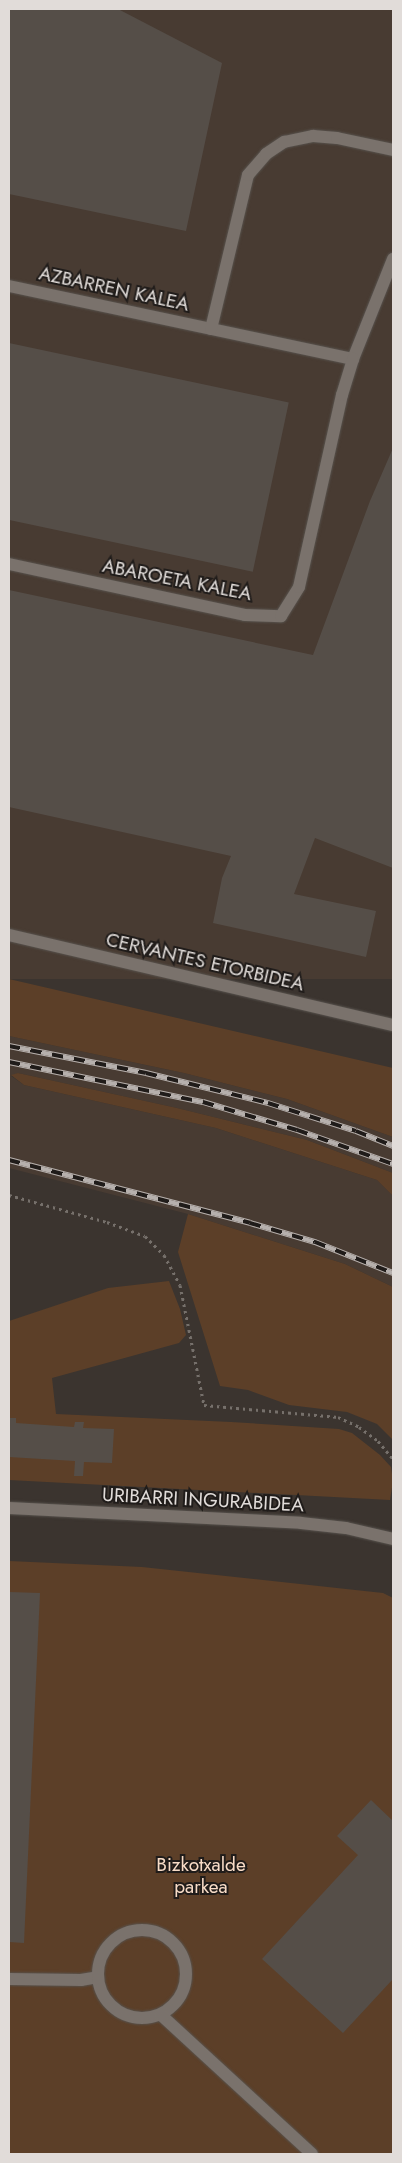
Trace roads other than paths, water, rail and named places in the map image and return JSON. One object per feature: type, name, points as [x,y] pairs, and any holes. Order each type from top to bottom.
[{"type":"street","name":"AZBARREN KALEA","points":[[211,329],[248,174],[266,154],[284,142],[313,136],[337,138],[393,150]]},
{"type":"street","points":[[353,358],[393,259]]},
{"type":"street","name":"AZBARREN KALEA","points":[[9,286],[353,358]]},
{"type":"street","name":"ABAROETA KALEA","points":[[9,564],[245,615],[281,616],[299,587],[342,395],[353,358]]},
{"type":"street","name":"CERVANTES ETORBIDEA","points":[[9,935],[393,1025]]},
{"type":"street","name":"URIBARRI INGURABIDEA","points":[[9,1508],[301,1523],[346,1528],[393,1540]]},
{"type":"street","points":[[144,1930],[159,1932],[171,1940],[181,1952],[187,1973],[182,1994],[173,2006],[161,2015],[137,2018],[114,2009],[106,2000],[98,1977],[102,1956],[116,1938],[129,1931],[144,1930]]},
{"type":"street","points":[[9,1979],[81,1980],[98,1977]]},
{"type":"street","points":[[161,2015],[312,2154]]},
{"type":"railway","points":[[9,1046],[146,1073],[268,1103],[356,1131],[393,1146]]},
{"type":"railway","points":[[9,1062],[203,1102],[297,1130],[393,1164]]},
{"type":"railway","points":[[9,1160],[250,1223],[315,1242],[393,1273]]},
{"type":"park label","name":"Bizkotxalde parkea","points":[[201,1876]]}]
